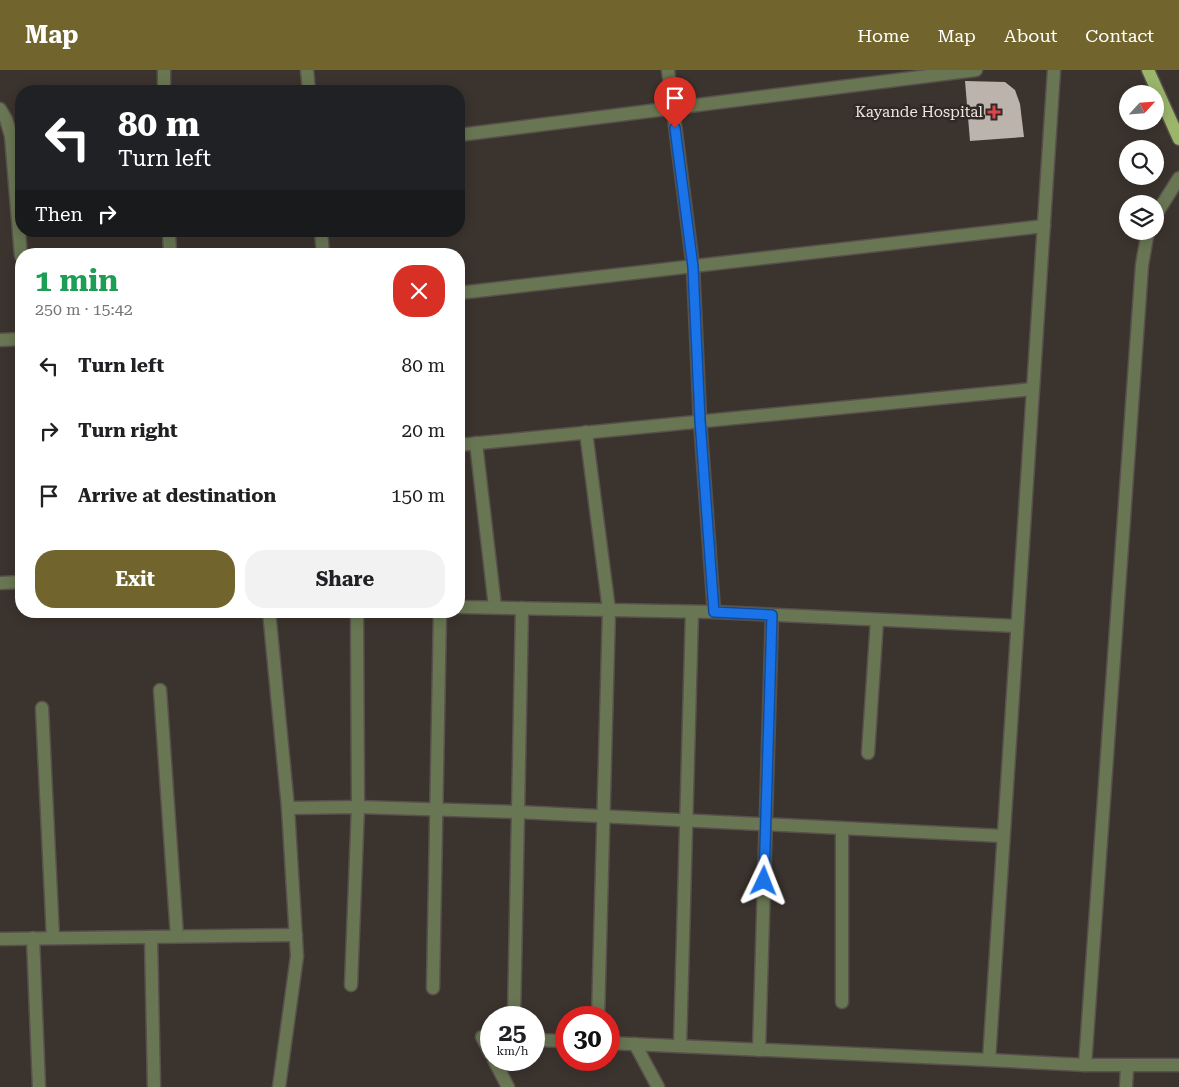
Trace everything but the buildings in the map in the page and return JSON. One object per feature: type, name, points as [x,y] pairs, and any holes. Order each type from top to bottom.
[{"type":"main road","points":[[1148,70],[1179,139]]},
{"type":"street","points":[[164,70],[164,85]]},
{"type":"street","points":[[307,70],[308,85]]},
{"type":"street","points":[[668,70],[693,267],[700,420],[714,612]]},
{"type":"street","points":[[465,134],[976,70]]},
{"type":"street","points":[[989,1060],[1054,70]]},
{"type":"street","points":[[0,109],[6,119],[11,136],[15,184]]},
{"type":"street","points":[[1164,202],[1179,178]]},
{"type":"street","points":[[465,292],[1044,226]]},
{"type":"street","points":[[1085,1065],[1141,275],[1147,240]]},
{"type":"street","points":[[0,340],[15,339]]},
{"type":"street","points":[[465,445],[700,420],[1033,389]]},
{"type":"street","points":[[586,432],[609,610],[598,1006]]},
{"type":"street","points":[[476,444],[495,608]]},
{"type":"street","points":[[0,583],[15,582]]},
{"type":"street","points":[[465,607],[714,612],[1017,626]]},
{"type":"street","points":[[514,1006],[522,608]]},
{"type":"street","points":[[680,1046],[688,820],[692,612]]},
{"type":"street","points":[[759,1050],[772,615]]},
{"type":"street","points":[[270,618],[288,808],[297,956],[279,1087]]},
{"type":"street","points":[[351,985],[358,807],[357,618]]},
{"type":"street","points":[[433,988],[440,618]]},
{"type":"street","points":[[868,753],[876,620]]},
{"type":"street","points":[[160,690],[177,936]]},
{"type":"street","points":[[42,708],[53,938]]},
{"type":"street","points":[[288,808],[358,807],[518,812],[1003,836]]},
{"type":"street","points":[[842,828],[842,1002]]},
{"type":"street","points":[[0,939],[296,935]]},
{"type":"street","points":[[151,937],[154,1087]]},
{"type":"street","points":[[34,938],[39,1087]]},
{"type":"street","points":[[620,1043],[1085,1065],[1179,1065]]},
{"type":"street","points":[[635,1044],[658,1087]]},
{"type":"street","points":[[1126,1087],[1127,1066]]},
{"type":"street","points":[[500,1071],[508,1087]]},
{"type":"place","name":"Kayande Hospital","points":[[994,112]]},
{"type":"route","points":[[675,128],[693,267],[700,420],[714,612],[772,615],[764,881]]}]
